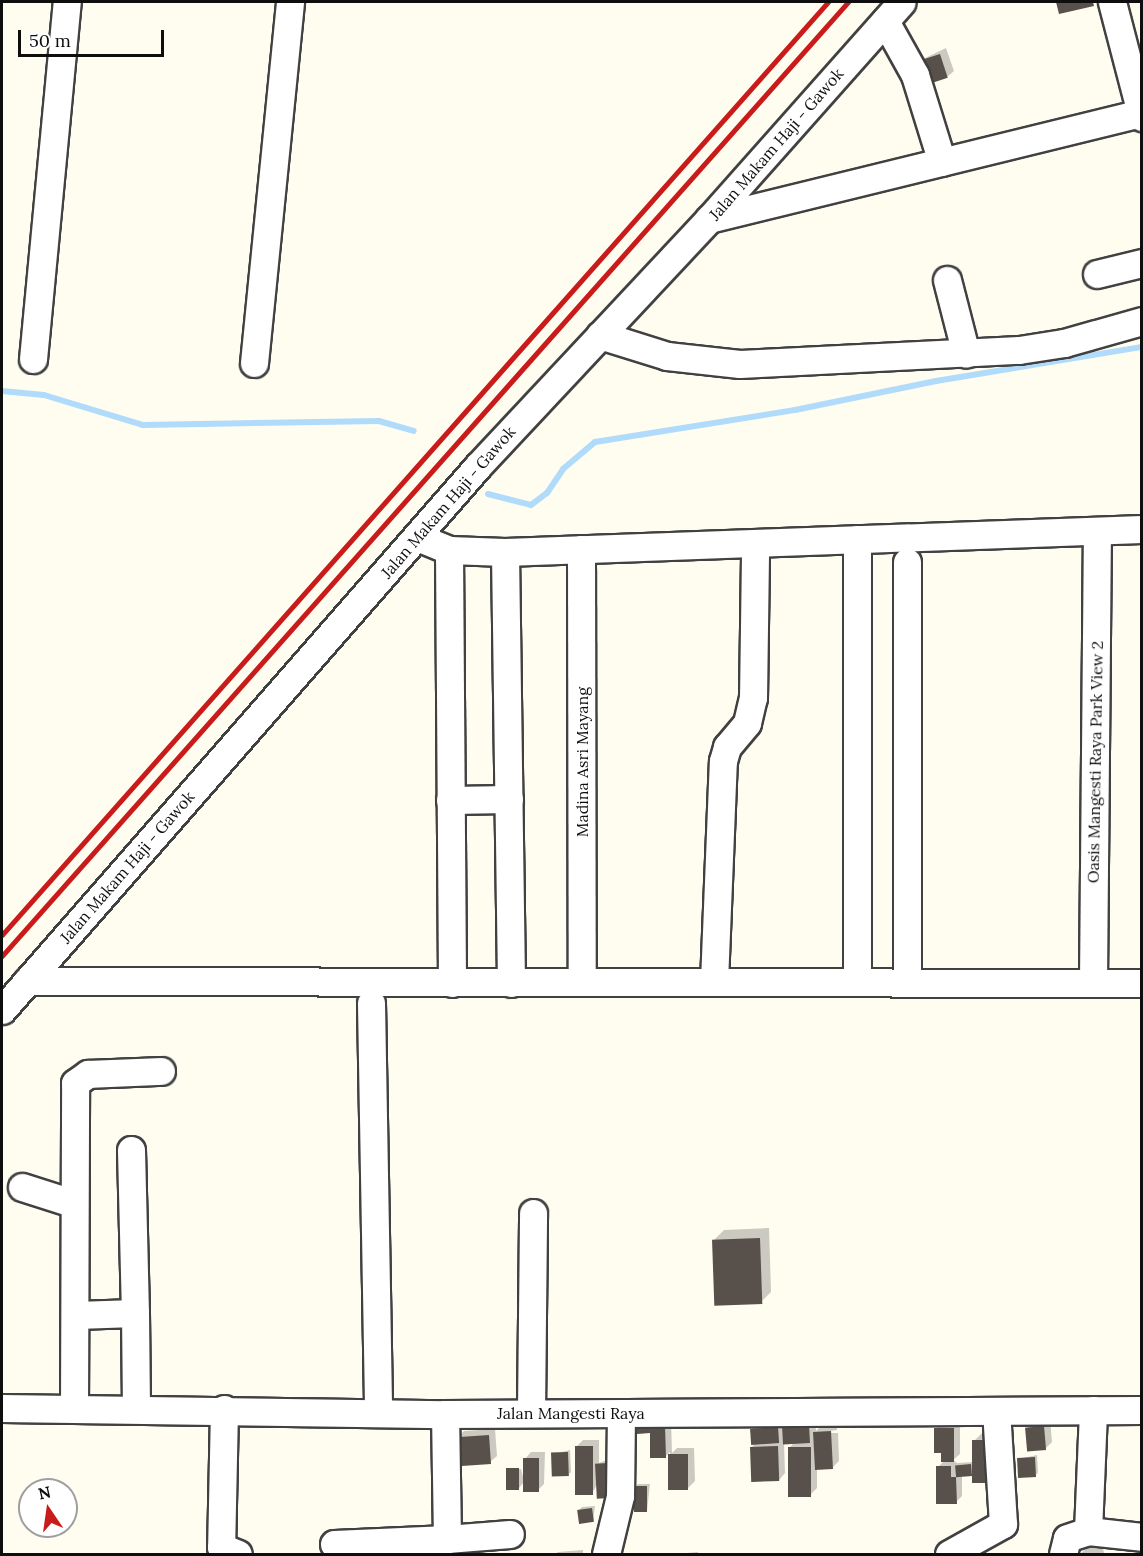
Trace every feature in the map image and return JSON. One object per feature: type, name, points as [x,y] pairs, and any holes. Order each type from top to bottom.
[{"type":"street","points":[[33,359],[67,2]]},
{"type":"street","points":[[254,363],[290,2]]},
{"type":"street","points":[[710,219],[1141,115],[1112,2]]},
{"type":"street","points":[[893,11],[942,162]]},
{"type":"street","name":"Jalan Makam Haji - Gawok","points":[[2,1010],[478,466],[710,219],[893,11]]},
{"type":"street","points":[[1097,274],[1142,263]]},
{"type":"street","points":[[947,280],[966,354]]},
{"type":"street","points":[[600,335],[667,356],[740,364],[966,354],[1064,343],[1142,321]]},
{"type":"street","points":[[417,537],[448,550],[505,552],[1142,529]]},
{"type":"street","points":[[856,982],[857,539]]},
{"type":"street","name":"Oasis Mangesti Raya Park View 2","points":[[1093,982],[1097,541]]},
{"type":"street","points":[[714,982],[723,761],[727,747],[747,723],[753,698],[755,547]]},
{"type":"street","name":"Madina Asri Mayang","points":[[581,549],[582,975]]},
{"type":"street","points":[[448,550],[452,983]]},
{"type":"street","points":[[505,552],[511,983]]},
{"type":"street","points":[[907,562],[907,982]]},
{"type":"street","points":[[450,800],[508,799]]},
{"type":"street","points":[[27,981],[1142,982]]},
{"type":"street","points":[[371,1003],[378,1413]]},
{"type":"street","points":[[74,1409],[76,1315],[72,1203],[76,1079],[88,1074],[161,1071]]},
{"type":"street","points":[[131,1150],[136,1409]]},
{"type":"street","points":[[22,1187],[72,1203]]},
{"type":"street","points":[[531,1412],[533,1213]]},
{"type":"street","points":[[76,1315],[135,1313]]},
{"type":"street","name":"Jalan Mangesti Raya","points":[[2,1408],[224,1409],[445,1414],[1142,1410]]},
{"type":"street","points":[[224,1409],[220,1547],[238,1554]]},
{"type":"street","points":[[949,1554],[1003,1524],[996,1410]]},
{"type":"street","points":[[1088,1531],[1093,1410]]},
{"type":"street","points":[[606,1554],[620,1496],[621,1413]]},
{"type":"street","points":[[434,1544],[445,1414]]},
{"type":"street","points":[[1063,1554],[1067,1538],[1088,1531],[1142,1537]]},
{"type":"street","points":[[334,1544],[434,1544],[510,1534]]},
{"type":"building","points":[[1056,2],[1093,2],[1094,6],[1059,14]]},
{"type":"building","points":[[940,54],[948,78],[926,85],[918,61]]},
{"type":"building","points":[[760,1238],[762,1304],[714,1306],[712,1240]]},
{"type":"building","points":[[809,1424],[810,1443],[783,1444],[782,1425]]},
{"type":"building","points":[[637,1425],[665,1425],[666,1458],[650,1458],[650,1433],[637,1434]]},
{"type":"building","points":[[1044,1426],[1046,1450],[1027,1452],[1025,1428]]},
{"type":"building","points":[[778,1427],[779,1443],[751,1445],[750,1429]]},
{"type":"building","points":[[934,1428],[954,1428],[954,1462],[941,1462],[941,1453],[934,1453]]},
{"type":"building","points":[[831,1431],[833,1469],[815,1470],[813,1432]]},
{"type":"building","points":[[489,1435],[491,1464],[458,1466],[456,1437]]},
{"type":"building","points":[[972,1440],[985,1440],[985,1483],[972,1483]]},
{"type":"building","points":[[575,1446],[593,1446],[593,1495],[575,1495]]},
{"type":"building","points":[[778,1446],[779,1481],[751,1482],[750,1447]]},
{"type":"building","points":[[788,1447],[811,1447],[811,1497],[788,1497]]},
{"type":"building","points":[[568,1452],[569,1476],[552,1477],[551,1453]]},
{"type":"building","points":[[668,1454],[688,1454],[688,1490],[668,1490]]},
{"type":"building","points":[[1035,1457],[1036,1477],[1018,1478],[1017,1458]]},
{"type":"building","points":[[523,1458],[539,1458],[539,1492],[523,1492]]},
{"type":"building","points":[[608,1463],[610,1498],[597,1499],[595,1464]]},
{"type":"building","points":[[971,1464],[972,1476],[956,1477],[955,1465]]},
{"type":"building","points":[[936,1466],[951,1466],[951,1477],[956,1477],[957,1504],[936,1504]]},
{"type":"building","points":[[506,1468],[519,1468],[519,1490],[506,1490]]},
{"type":"building","points":[[634,1486],[647,1486],[647,1512],[634,1512]]},
{"type":"building","points":[[592,1508],[594,1522],[579,1524],[577,1510]]},
{"type":"waterway","points":[[488,494],[531,505],[547,493],[563,469],[595,442],[795,410],[936,381],[1142,347]]},
{"type":"waterway","points":[[2,391],[44,395],[143,425],[379,421],[414,431]]},
{"type":"railway","points":[[2,935],[828,2]]},
{"type":"railway","points":[[2,956],[848,2]]}]
